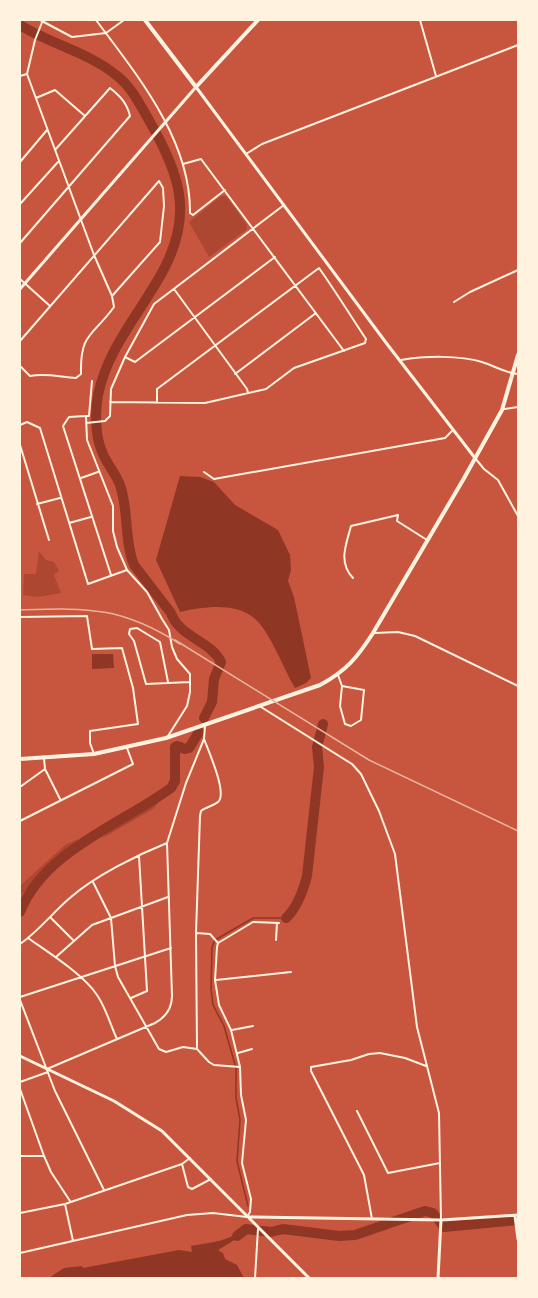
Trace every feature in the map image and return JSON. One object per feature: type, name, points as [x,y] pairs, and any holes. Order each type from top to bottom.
[{"type":"main road","points":[[145,20],[196,87],[258,20]]},
{"type":"main road","points":[[20,759],[94,754],[166,738],[320,685],[338,675],[357,657],[373,633],[475,458],[502,410],[516,374],[519,355]]},
{"type":"street","points":[[20,366],[30,376],[43,374],[76,378],[81,374],[81,353],[87,337],[114,308],[112,296],[94,255],[27,74],[35,39],[42,20],[72,37],[106,33],[124,20]]},
{"type":"street","points":[[96,20],[142,85],[183,164],[187,179],[190,213],[193,215],[225,190]]},
{"type":"street","points":[[420,20],[436,76]]},
{"type":"street","points":[[245,155],[262,144],[519,45]]},
{"type":"street","points":[[20,76],[27,74]]},
{"type":"street","points":[[20,289],[196,87],[453,430],[475,458],[498,480],[519,516]]},
{"type":"street","points":[[20,243],[130,116],[128,107],[110,88],[55,150]]},
{"type":"street","points":[[36,98],[55,90],[85,116]]},
{"type":"street","points":[[20,162],[47,130]]},
{"type":"street","points":[[183,164],[201,159],[345,351]]},
{"type":"street","points":[[20,204],[59,162]]},
{"type":"street","points":[[20,341],[159,181],[163,188],[164,206],[160,242],[112,296]]},
{"type":"street","points":[[86,423],[105,422],[110,416],[111,389],[125,357],[154,304],[284,205]]},
{"type":"street","points":[[125,357],[135,362],[274,257]]},
{"type":"street","points":[[110,402],[157,403],[205,404],[272,386],[294,368],[365,343],[366,339],[319,268],[157,389],[157,403]]},
{"type":"street","points":[[454,302],[470,292],[519,270]]},
{"type":"street","points":[[20,279],[50,306]]},
{"type":"street","points":[[174,289],[248,393]]},
{"type":"street","points":[[236,374],[316,313]]},
{"type":"street","points":[[400,361],[433,356],[480,361],[516,374]]},
{"type":"street","points":[[92,381],[89,416],[69,417],[63,426],[111,575]]},
{"type":"street","points":[[502,410],[519,407]]},
{"type":"street","points":[[86,416],[87,440],[113,506],[113,531],[127,570],[147,592],[169,630],[177,659],[190,674],[186,706],[166,738]]},
{"type":"street","points":[[20,424],[27,422],[40,428],[88,584],[127,570]]},
{"type":"street","points":[[204,472],[214,479],[445,438],[453,430]]},
{"type":"street","points":[[20,445],[49,540]]},
{"type":"street","points":[[81,478],[99,472]]},
{"type":"street","points":[[37,504],[60,498]]},
{"type":"street","points":[[353,578],[345,570],[344,551],[351,526],[398,515],[397,521],[427,540]]},
{"type":"street","points":[[69,524],[91,517]]},
{"type":"street","points":[[20,617],[87,616],[92,649],[122,648],[133,688],[138,724],[90,731],[90,743],[94,754]]},
{"type":"street","points":[[168,682],[160,642],[137,628],[130,628],[129,634],[134,641],[146,684],[190,682]]},
{"type":"street","points":[[373,633],[398,632],[415,636],[519,687]]},
{"type":"street","points":[[338,675],[342,686],[340,706],[345,724],[351,726],[361,720],[364,690],[342,686]]},
{"type":"street","points":[[260,706],[352,764],[361,774],[379,811],[395,854],[417,1027],[440,1113],[441,1220],[438,1278]]},
{"type":"street","points":[[20,1082],[147,1028],[164,1018],[171,1005],[167,843],[186,783],[204,739],[205,726]]},
{"type":"street","points":[[197,1049],[196,933],[201,811],[219,802],[222,796],[218,777],[204,739]]},
{"type":"street","points":[[20,820],[133,764],[127,748]]},
{"type":"street","points":[[44,758],[45,769],[60,799]]},
{"type":"street","points":[[20,787],[45,769]]},
{"type":"street","points":[[20,944],[71,897],[139,856],[167,843]]},
{"type":"street","points":[[130,999],[147,991],[139,856]]},
{"type":"street","points":[[93,882],[111,918],[118,977],[159,1049],[162,1051],[183,1047],[197,1049],[214,1065],[237,1067]]},
{"type":"street","points":[[56,957],[92,925],[168,897]]},
{"type":"street","points":[[50,917],[74,941]]},
{"type":"street","points":[[217,941],[253,922],[278,923],[276,940]]},
{"type":"street","points":[[196,933],[210,934],[217,941],[214,980],[219,1005],[231,1030],[238,1053],[237,1067],[246,1120],[242,1163],[251,1199],[250,1212],[247,1217]]},
{"type":"street","points":[[28,938],[56,957],[92,988],[98,996],[117,1039]]},
{"type":"street","points":[[104,1190],[55,1091],[20,998],[171,948]]},
{"type":"street","points":[[214,980],[291,972]]},
{"type":"street","points":[[231,1030],[253,1026]]},
{"type":"street","points":[[238,1053],[252,1049]]},
{"type":"street","points":[[372,1219],[364,1175],[311,1067],[380,1053],[405,1058],[426,1066]]},
{"type":"street","points":[[20,1056],[47,1071],[114,1101],[162,1131],[309,1278]]},
{"type":"street","points":[[20,1091],[44,1156],[71,1202]]},
{"type":"street","points":[[357,1110],[388,1173],[440,1163]]},
{"type":"street","points":[[20,1156],[44,1156]]},
{"type":"street","points":[[20,1213],[66,1204],[182,1164],[190,1158]]},
{"type":"street","points":[[182,1164],[188,1187],[192,1189],[211,1179]]},
{"type":"street","points":[[66,1204],[73,1241]]},
{"type":"street","points":[[20,1253],[197,1213],[247,1217],[441,1220],[517,1215],[519,1239]]},
{"type":"street","points":[[255,1278],[258,1229]]},
{"type":"shaded area","points":[[221,196],[226,196],[247,225],[246,230],[209,257],[189,222]]},
{"type":"shaded area","points":[[180,476],[200,477],[214,482],[235,505],[278,530],[290,555],[291,570],[288,581],[294,597],[311,678],[306,683],[295,688],[260,623],[246,613],[218,607],[180,612],[156,560]]},
{"type":"shaded area","points":[[39,551],[46,560],[54,562],[59,571],[54,575],[61,593],[37,597],[23,595],[24,574],[36,574]]},
{"type":"shaded area","points":[[92,654],[113,654],[114,668],[92,669]]},
{"type":"shaded area","points":[[158,798],[158,803],[153,809],[101,839],[117,825]]},
{"type":"shaded area","points":[[78,839],[73,847],[51,864],[20,896],[20,886],[65,845]]},
{"type":"shaded area","points":[[246,1226],[249,1229],[241,1236],[218,1250],[223,1253],[225,1259],[237,1265],[244,1278],[49,1278],[64,1268],[82,1266],[83,1268],[179,1250],[192,1252],[191,1246],[227,1238]]},
{"type":"waterway","points":[[20,25],[93,60],[122,80],[150,122],[169,158],[175,176],[180,210],[179,228],[174,247],[156,283],[110,360],[98,395],[96,422],[101,449],[118,480],[123,495],[129,546],[134,565],[181,628],[210,649],[221,662],[214,679],[212,702],[204,718]]},
{"type":"waterway","points":[[286,918],[299,899],[307,876],[319,767],[317,747],[323,724]]},
{"type":"waterway","points":[[20,912],[31,891],[65,856],[85,841],[171,788],[175,781],[175,747],[189,748],[199,732]]},
{"type":"waterway","points":[[248,1206],[237,1161],[240,1120],[236,1098],[236,1068],[224,1026],[213,1005],[212,947],[215,940],[254,918],[286,918]]},
{"type":"waterway","points":[[237,1236],[246,1229],[271,1232],[283,1229],[339,1236],[355,1235],[425,1211],[433,1213],[444,1227],[518,1220]]},
{"type":"railway","points":[[20,610],[65,609],[103,612],[140,622],[180,644]]},
{"type":"railway","points":[[175,640],[369,760],[518,831]]}]
